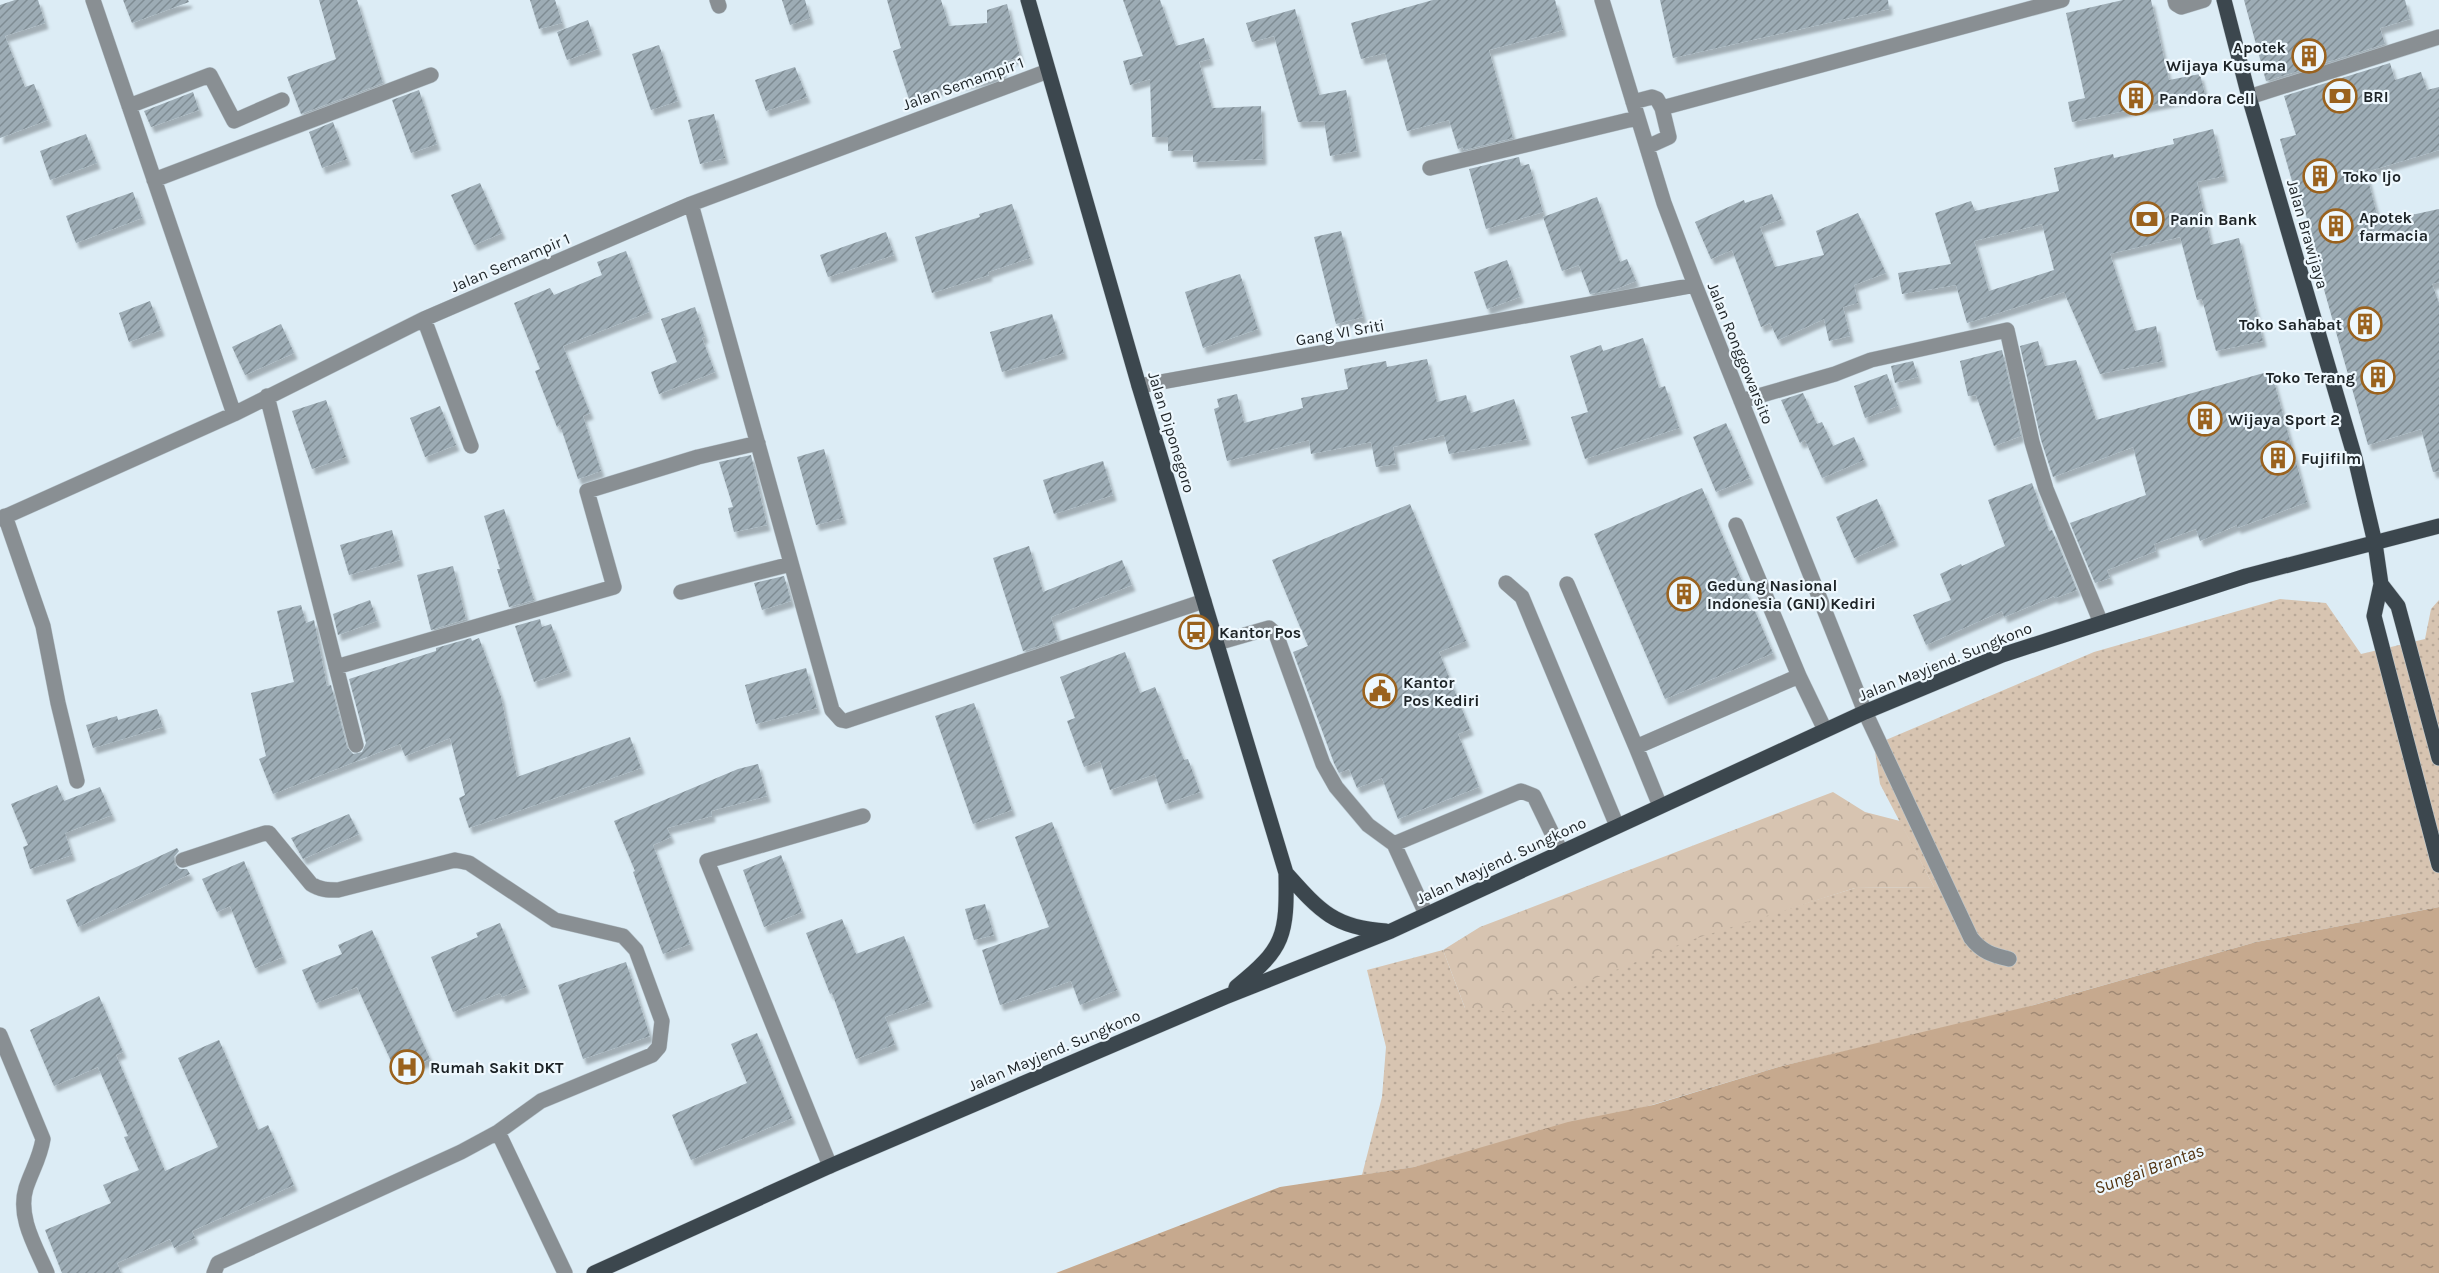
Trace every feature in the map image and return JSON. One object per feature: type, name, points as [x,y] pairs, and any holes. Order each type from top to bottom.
[{"type":"main road","name":"Jalan Diponegoro","points":[[1028,0],[1139,386],[1286,873],[1287,910],[1280,941],[1264,965],[1225,996]]},
{"type":"main road","name":"Jalan Brawijaya","points":[[2224,0],[2249,97],[2355,458],[2375,543],[2380,584],[2374,616],[2439,865]]},
{"type":"main road","name":"Jalan Mayjend. Sungkono","points":[[594,1273],[830,1166],[1225,996],[1391,931],[1825,730],[2002,655],[2246,576],[2439,526]]},
{"type":"main road","name":"Jalan Brawijaya","points":[[2380,584],[2397,606],[2439,758]]},
{"type":"main road","name":"Jalan Diponegoro","points":[[1286,873],[1307,896],[1333,918],[1359,929],[1391,931]]},
{"type":"street","points":[[93,0],[234,414]]},
{"type":"street","name":"Jalan Ronggowarsito","points":[[1602,0],[1664,203],[1865,712],[1971,938],[1978,948],[1989,954],[2009,958]]},
{"type":"street","points":[[1662,108],[2062,0]]},
{"type":"street","points":[[2175,0],[2178,7],[2204,0]]},
{"type":"street","points":[[2249,97],[2439,37]]},
{"type":"street","name":"Jalan Semampir 1","points":[[3,518],[234,414],[424,319],[692,204],[1048,71]]},
{"type":"street","points":[[129,106],[210,75],[234,121],[282,100]]},
{"type":"street","points":[[154,180],[431,75]]},
{"type":"street","points":[[1633,102],[1652,97],[1657,99],[1662,108],[1669,137],[1647,147]]},
{"type":"street","points":[[1430,168],[1638,118]]},
{"type":"street","points":[[692,204],[832,710],[841,720],[846,721],[1204,601]]},
{"type":"street","name":"Gang VI Sriti","points":[[1139,386],[1695,285]]},
{"type":"street","points":[[424,319],[471,446]]},
{"type":"street","points":[[1741,401],[1835,374],[1871,360],[2007,330],[2032,442],[2046,489],[2101,623]]},
{"type":"street","points":[[267,396],[356,745]]},
{"type":"street","points":[[336,667],[614,587],[587,491],[698,457],[758,443]]},
{"type":"street","points":[[3,518],[43,626],[58,703],[78,782]]},
{"type":"street","points":[[1736,525],[1799,676],[1825,730]]},
{"type":"street","points":[[681,592],[791,564]]},
{"type":"street","points":[[1506,584],[1522,597],[1617,826]]},
{"type":"street","points":[[1567,584],[1660,806]]},
{"type":"street","points":[[1217,643],[1272,630],[1323,764],[1336,788],[1368,825],[1394,844],[1426,914]]},
{"type":"street","points":[[1636,747],[1799,676]]},
{"type":"street","points":[[1394,844],[1521,791],[1534,796],[1561,852]]},
{"type":"street","points":[[830,1166],[707,861],[863,816]]},
{"type":"street","points":[[183,860],[269,833],[311,884],[318,889],[328,890],[338,890],[455,860],[469,863],[555,920],[623,936],[636,950],[662,1021],[659,1047],[652,1055],[541,1101],[498,1132],[443,1161],[218,1263],[214,1273]]},
{"type":"street","points":[[0,1035],[43,1139],[40,1157],[25,1190],[24,1218],[47,1273]]},
{"type":"street","points":[[498,1132],[565,1273]]},
{"type":"green space","points":[[2280,599],[2326,603],[2361,654],[2425,639],[2431,609],[2439,600],[2439,907],[2256,942],[1995,1016],[1782,1066],[1652,1105],[1414,1167],[1362,1175],[1382,1097],[1386,1047],[1367,970],[1443,950],[1465,1008],[1855,888],[1934,887],[1880,784],[1874,745],[2094,652]]},
{"type":"green space","points":[[1833,792],[1865,812],[1900,821],[1934,887],[1855,888],[1691,940],[1511,1012],[1465,1008],[1443,950],[1480,927]]},
{"type":"water","name":"Sungai Brantas","points":[[2439,907],[2439,1273],[1056,1273],[1280,1187],[1414,1167],[1568,1122],[1653,1105],[1782,1066],[2034,1005],[2256,942]]},
{"type":"building","points":[[15,0],[38,0],[45,23],[5,36],[25,87],[34,84],[48,120],[0,138],[0,5]]},
{"type":"building","points":[[123,0],[188,0],[189,2],[132,23]]},
{"type":"building","points":[[319,0],[357,0],[383,83],[301,114],[287,77],[336,59]]},
{"type":"building","points":[[530,0],[555,0],[562,23],[539,29]]},
{"type":"building","points":[[782,0],[805,0],[810,18],[790,25]]},
{"type":"building","points":[[887,0],[941,0],[949,26],[987,23],[987,10],[1007,4],[1020,57],[1002,62],[1003,77],[948,86],[909,99],[893,51],[901,48]]},
{"type":"building","points":[[1123,0],[1160,0],[1176,46],[1204,38],[1210,59],[1199,62],[1212,108],[1261,106],[1263,159],[1193,162],[1193,150],[1168,151],[1168,137],[1152,137],[1150,79],[1130,85],[1123,61],[1143,56]]},
{"type":"building","points":[[1433,0],[1555,0],[1563,30],[1489,50],[1513,138],[1464,150],[1463,147],[1458,149],[1449,120],[1407,131],[1385,53],[1361,59],[1351,23]]},
{"type":"building","points":[[1660,0],[1888,0],[1889,9],[1673,58]]},
{"type":"building","points":[[2123,0],[2151,0],[2169,80],[2200,74],[2205,94],[2072,122],[2068,102],[2085,98],[2066,13]]},
{"type":"building","points":[[2244,0],[2405,0],[2410,19],[2380,28],[2385,44],[2266,81]]},
{"type":"building","points":[[1295,9],[1319,95],[1346,90],[1357,151],[1330,156],[1324,121],[1298,122],[1274,36],[1252,42],[1246,23]]},
{"type":"building","points":[[588,20],[598,49],[567,60],[557,32]]},
{"type":"building","points":[[659,45],[678,101],[651,110],[632,54]]},
{"type":"building","points":[[2390,63],[2395,80],[2421,72],[2427,90],[2439,87],[2439,150],[2366,172],[2379,222],[2439,209],[2439,282],[2432,284],[2439,303],[2439,471],[2433,472],[2421,429],[2368,445],[2312,247],[2315,246],[2302,202],[2298,202],[2280,139],[2296,135],[2284,96]]},
{"type":"building","points":[[795,67],[807,97],[766,111],[755,80]]},
{"type":"building","points":[[419,90],[437,144],[411,153],[392,100]]},
{"type":"building","points":[[193,92],[199,110],[151,127],[144,111]]},
{"type":"building","points":[[714,114],[725,158],[700,164],[688,120]]},
{"type":"building","points":[[333,122],[347,159],[322,168],[309,132]]},
{"type":"building","points":[[2213,129],[2224,176],[2197,182],[2211,245],[2239,238],[2263,341],[2216,351],[2202,299],[2197,300],[2180,237],[2110,254],[2135,331],[2156,326],[2163,361],[2100,374],[2064,292],[1967,323],[1956,285],[1902,294],[1898,273],[1951,264],[1935,213],[1971,201],[1975,211],[2059,191],[2054,168],[2113,154],[2114,158],[2174,144],[2173,139]],"holes":[[[2042,224],[2054,270],[1989,291],[1974,241]]]},
{"type":"building","points":[[86,134],[97,163],[50,180],[40,151]]},
{"type":"building","points":[[1519,157],[1521,166],[1529,164],[1543,212],[1486,229],[1469,169]]},
{"type":"building","points":[[480,183],[502,233],[474,245],[451,195]]},
{"type":"building","points":[[133,192],[142,218],[76,243],[66,216]]},
{"type":"building","points":[[1772,194],[1782,219],[1760,227],[1775,267],[1824,255],[1816,231],[1858,213],[1886,273],[1854,285],[1858,303],[1843,307],[1850,336],[1829,341],[1824,319],[1778,340],[1770,323],[1761,327],[1732,250],[1711,259],[1695,222],[1744,200],[1745,203]]},
{"type":"building","points":[[1597,197],[1620,262],[1627,259],[1636,281],[1616,289],[1590,294],[1579,265],[1562,271],[1543,217]]},
{"type":"building","points":[[1012,204],[1030,258],[988,272],[989,275],[932,293],[915,237],[980,217],[979,214]]},
{"type":"building","points":[[1341,231],[1363,317],[1336,324],[1314,237]]},
{"type":"building","points":[[886,232],[894,255],[828,277],[820,255]]},
{"type":"building","points":[[626,251],[649,312],[563,346],[590,413],[583,416],[601,471],[578,479],[560,425],[557,427],[535,371],[540,369],[514,303],[550,288],[554,295],[602,275],[597,262]]},
{"type":"building","points":[[1507,260],[1520,297],[1487,309],[1474,272]]},
{"type":"building","points":[[1240,274],[1258,329],[1203,348],[1185,292]]},
{"type":"building","points":[[150,301],[161,330],[129,342],[119,313]]},
{"type":"building","points":[[695,307],[705,337],[702,338],[715,372],[659,394],[651,372],[677,362],[661,319]]},
{"type":"building","points":[[1052,314],[1064,353],[1002,372],[990,332]]},
{"type":"building","points":[[281,324],[294,353],[245,375],[232,347]]},
{"type":"building","points":[[1643,338],[1659,388],[1665,386],[1679,428],[1585,459],[1571,417],[1588,412],[1570,356],[1601,345],[1603,351]]},
{"type":"building","points":[[2038,341],[2045,366],[2076,360],[2096,420],[2271,371],[2307,502],[2237,528],[2237,525],[2200,541],[2196,529],[2154,544],[2156,551],[2107,570],[2110,578],[2095,583],[2070,523],[2146,495],[2133,447],[2053,477],[2041,440],[2020,346]]},
{"type":"building","points":[[2002,350],[2021,436],[1994,446],[1976,395],[1968,396],[1960,361]]},
{"type":"building","points":[[1427,359],[1437,402],[1466,395],[1471,413],[1514,399],[1527,439],[1449,454],[1444,435],[1393,447],[1396,464],[1376,467],[1371,442],[1311,454],[1309,440],[1227,461],[1214,409],[1219,407],[1217,399],[1237,394],[1244,423],[1303,408],[1301,398],[1348,389],[1344,369],[1386,361],[1387,367]]},
{"type":"building","points":[[1913,361],[1918,377],[1895,383],[1891,366]]},
{"type":"building","points":[[1887,374],[1898,406],[1865,418],[1854,386]]},
{"type":"building","points":[[1803,393],[1817,424],[1822,422],[1833,446],[1854,437],[1864,460],[1822,478],[1805,440],[1800,443],[1781,400]]},
{"type":"building","points":[[326,400],[346,457],[312,469],[292,411]]},
{"type":"building","points":[[440,406],[456,445],[425,457],[410,418]]},
{"type":"building","points":[[1726,423],[1750,478],[1716,492],[1693,437]]},
{"type":"building","points":[[824,449],[843,518],[816,525],[797,457]]},
{"type":"building","points":[[751,455],[767,525],[734,532],[728,508],[733,507],[719,462]]},
{"type":"building","points":[[1103,461],[1113,495],[1054,514],[1043,480]]},
{"type":"building","points":[[2032,483],[2049,531],[2052,530],[2077,590],[2055,598],[2054,596],[2004,617],[2002,611],[1926,645],[1913,615],[1951,600],[1940,574],[2005,546],[1988,500]]},
{"type":"building","name":"Gedung Nasional Indonesia (GNI) Kediri","points":[[1702,488],[1773,653],[1665,699],[1594,534]]},
{"type":"building","points":[[1877,499],[1895,540],[1854,558],[1836,517]]},
{"type":"building","name":"Kantor Pos Kediri","points":[[1410,504],[1466,641],[1439,652],[1470,729],[1458,734],[1479,787],[1398,819],[1382,778],[1357,788],[1349,769],[1339,773],[1334,763],[1293,652],[1308,646],[1272,560]]},
{"type":"building","points":[[504,509],[534,600],[509,607],[484,516]]},
{"type":"building","points":[[392,530],[400,560],[349,575],[340,545]]},
{"type":"building","points":[[1029,546],[1043,592],[1122,560],[1132,585],[1051,617],[1058,640],[1023,651],[993,558]]},
{"type":"building","points":[[453,566],[466,619],[431,630],[417,575]]},
{"type":"building","points":[[784,576],[791,601],[762,610],[754,583]]},
{"type":"building","points":[[370,600],[377,621],[338,635],[333,614]]},
{"type":"building","points":[[301,605],[306,623],[314,620],[327,686],[331,685],[347,747],[353,754],[362,752],[366,743],[349,679],[436,651],[436,648],[471,638],[472,641],[479,638],[501,697],[517,777],[630,737],[641,768],[469,828],[459,798],[465,795],[450,738],[405,756],[400,744],[273,794],[259,759],[266,756],[251,693],[294,682],[277,611]]},
{"type":"building","points":[[540,619],[542,627],[551,624],[568,670],[534,682],[515,626]]},
{"type":"building","points":[[1125,652],[1140,693],[1155,687],[1184,760],[1188,759],[1200,792],[1165,804],[1155,774],[1110,790],[1100,761],[1084,767],[1067,721],[1075,718],[1060,677]]},
{"type":"building","points":[[806,668],[817,708],[756,724],[745,685]]},
{"type":"building","points":[[974,703],[1012,810],[973,824],[935,716]]},
{"type":"building","points":[[157,709],[163,727],[93,748],[86,725],[117,716],[118,720]]},
{"type":"building","points":[[758,764],[767,796],[711,811],[712,816],[667,828],[671,837],[653,845],[690,944],[663,954],[633,872],[635,871],[614,821],[738,769]]},
{"type":"building","points":[[57,785],[64,801],[100,787],[112,815],[65,833],[72,855],[30,869],[23,847],[28,845],[11,804]]},
{"type":"building","points":[[349,814],[359,834],[303,859],[291,838]]},
{"type":"building","points":[[1052,822],[1117,990],[1080,1005],[1071,981],[1000,1005],[982,950],[1049,927],[1015,837]]},
{"type":"building","points":[[177,848],[179,851],[174,857],[174,864],[180,869],[187,869],[190,874],[78,927],[66,900]]},
{"type":"building","points":[[781,855],[802,912],[764,927],[743,870]]},
{"type":"building","points":[[244,861],[283,957],[255,968],[230,906],[217,912],[202,879]]},
{"type":"building","points":[[985,904],[994,935],[974,940],[965,909]]},
{"type":"building","points":[[842,919],[856,954],[904,936],[929,1001],[885,1017],[895,1044],[856,1059],[832,993],[830,994],[806,933]]},
{"type":"building","points":[[500,923],[526,987],[502,997],[500,993],[453,1012],[431,957],[478,937],[476,933]]},
{"type":"building","points":[[372,930],[430,1059],[397,1074],[357,987],[316,1003],[302,970],[342,954],[338,945]]},
{"type":"building","points":[[626,962],[650,1036],[583,1059],[558,985]]},
{"type":"building","points":[[99,996],[123,1052],[116,1055],[165,1171],[218,1147],[178,1058],[219,1040],[258,1130],[268,1125],[294,1185],[192,1231],[195,1238],[174,1248],[170,1239],[117,1263],[121,1273],[62,1273],[45,1230],[111,1203],[103,1185],[139,1170],[124,1137],[128,1136],[98,1067],[54,1086],[30,1030]]},
{"type":"building","points":[[757,1033],[792,1118],[691,1160],[672,1115],[747,1083],[731,1044]]},
{"type":"place","name":"Apotek Wijaya Kusuma","points":[[2309,56]]},
{"type":"place","name":"BRI","points":[[2340,96]]},
{"type":"place","name":"Pandora Cell","points":[[2136,98]]},
{"type":"place","name":"Toko Ijo","points":[[2320,176]]},
{"type":"place","name":"Panin Bank","points":[[2147,219]]},
{"type":"place","name":"Apotek farmacia","points":[[2336,226]]},
{"type":"place","name":"Toko Sahabat","points":[[2365,324]]},
{"type":"place","name":"Toko Terang","points":[[2378,377]]},
{"type":"place","name":"Wijaya Sport 2","points":[[2205,419]]},
{"type":"place","name":"Fujifilm","points":[[2278,458]]},
{"type":"place","name":"Gedung Nasional Indonesia (GNI) Kediri","points":[[1684,594]]},
{"type":"place","name":"Kantor Pos","points":[[1196,632]]},
{"type":"place","name":"Kantor Pos Kediri","points":[[1380,691]]},
{"type":"place","name":"Rumah Sakit DKT","points":[[407,1067]]}]
